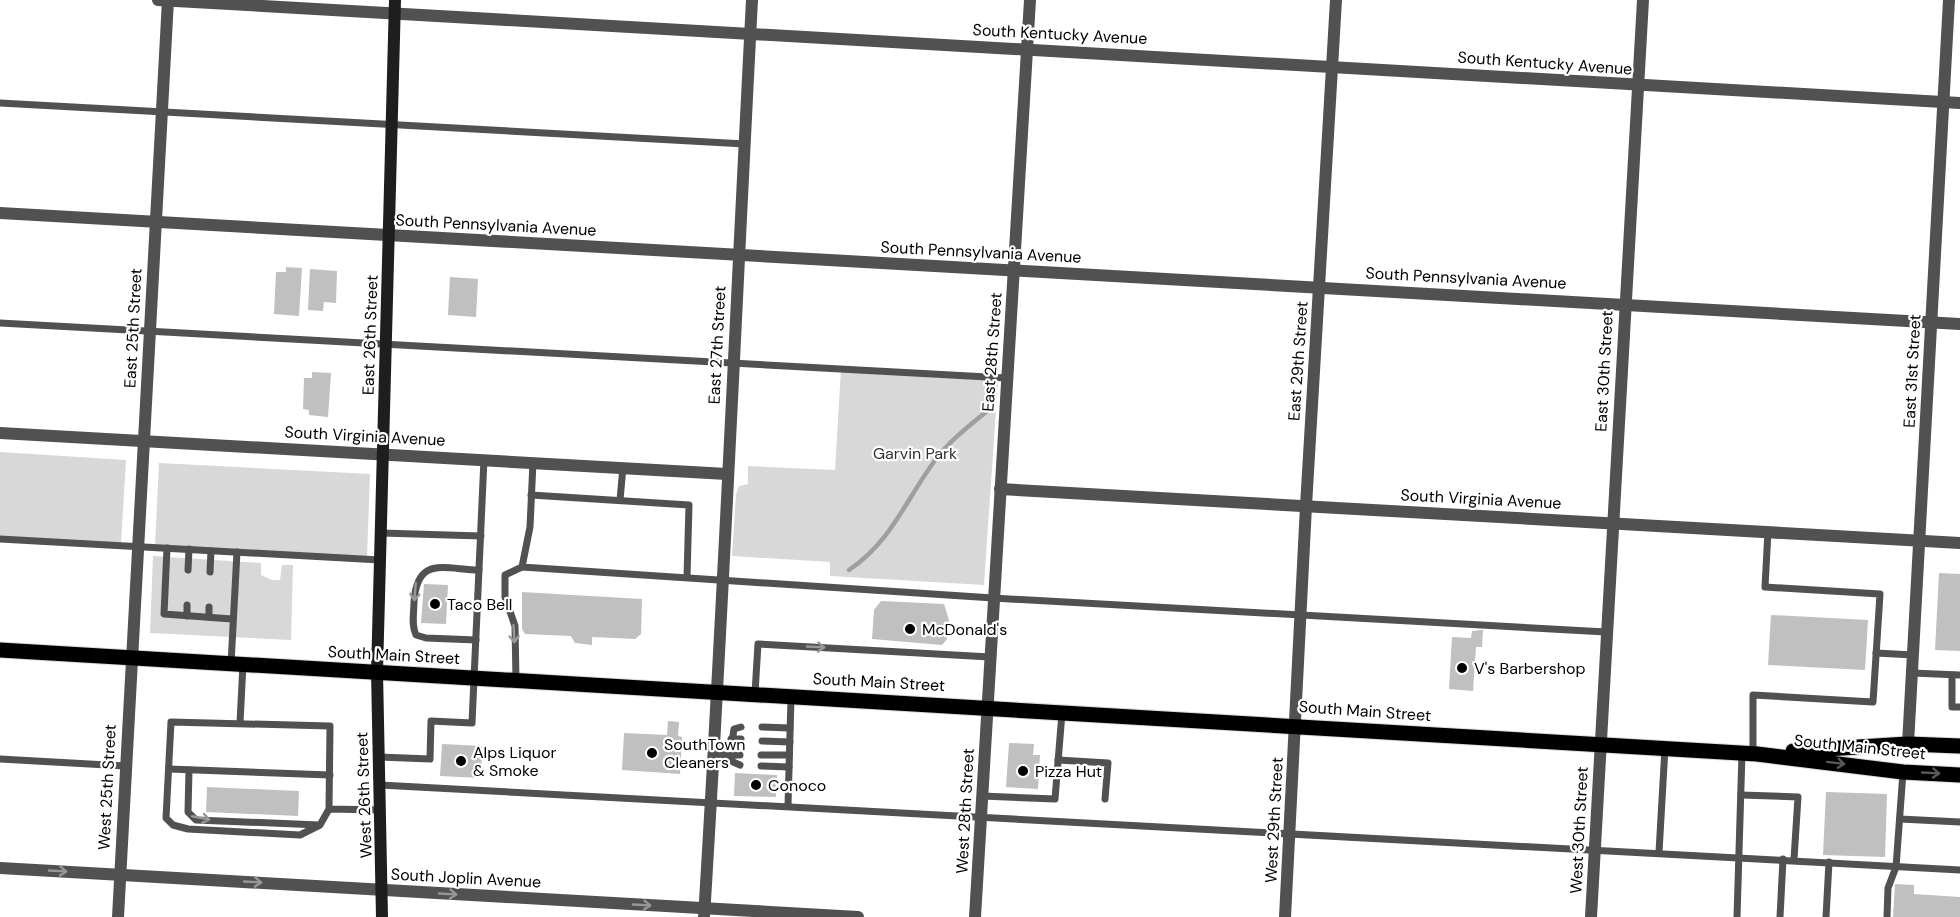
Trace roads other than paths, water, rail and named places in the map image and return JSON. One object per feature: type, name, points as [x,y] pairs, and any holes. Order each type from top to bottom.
[{"type":"main road","name":"South Main Street","points":[[0,650],[1751,753],[1903,772],[1960,775]]},
{"type":"main road","name":"South Main Street","points":[[1751,753],[1908,744],[1960,746]]},
{"type":"street","name":"South Kentucky Avenue","points":[[158,0],[1960,103]]},
{"type":"street","name":"East 25th Street","points":[[130,658],[168,0]]},
{"type":"street","name":"East 26th Street","points":[[377,672],[395,0]]},
{"type":"street","name":"East 27th Street","points":[[704,913],[718,691],[732,363],[752,0]]},
{"type":"street","name":"East 28th Street","points":[[987,707],[1030,0]]},
{"type":"street","name":"East 29th Street","points":[[1295,725],[1336,0]]},
{"type":"street","name":"East 30th Street","points":[[1600,744],[1643,0]]},
{"type":"street","name":"East 31st Street","points":[[1908,744],[1948,0]]},
{"type":"street","name":"South Pennsylvania Avenue","points":[[0,213],[1625,303],[1960,324]]},
{"type":"street","name":"South Virginia Avenue","points":[[0,433],[727,474]]},
{"type":"street","name":"South Virginia Avenue","points":[[1000,489],[1960,543]]},
{"type":"street","name":"West 25th Street","points":[[118,917],[130,658]]},
{"type":"street","name":"West 26th Street","points":[[377,672],[384,890],[382,917]]},
{"type":"street","name":"West 28th Street","points":[[975,917],[987,707]]},
{"type":"street","name":"West 29th Street","points":[[1285,917],[1295,725]]},
{"type":"street","name":"West 30th Street","points":[[1591,917],[1600,744]]},
{"type":"street","name":"South Joplin Avenue","points":[[0,868],[384,890],[704,913],[858,917]]},
{"type":"lane","points":[[0,103],[745,144]]},
{"type":"lane","points":[[0,323],[1006,378]]},
{"type":"lane","points":[[379,757],[430,759],[431,721],[472,723],[484,459]]},
{"type":"lane","points":[[522,567],[530,527],[533,462]]},
{"type":"lane","points":[[620,500],[623,467]]},
{"type":"lane","points":[[531,495],[689,505],[687,577]]},
{"type":"lane","points":[[1737,917],[1741,795],[1751,753],[1754,695],[1873,702],[1880,594],[1765,586],[1768,531]]},
{"type":"lane","points":[[381,533],[481,536]]},
{"type":"lane","points":[[0,539],[380,560]]},
{"type":"lane","points":[[167,548],[164,614],[232,619]]},
{"type":"lane","points":[[188,570],[189,549]]},
{"type":"lane","points":[[210,572],[211,551]]},
{"type":"lane","points":[[237,552],[232,619],[240,723]]},
{"type":"lane","points":[[516,680],[515,626],[505,597],[505,575],[522,567],[993,598],[1606,632]]},
{"type":"lane","points":[[476,640],[426,638],[416,635],[413,624],[416,583],[422,573],[432,568],[479,570]]},
{"type":"lane","points":[[187,605],[187,616]]},
{"type":"lane","points":[[208,617],[209,607]]},
{"type":"lane","points":[[755,693],[758,644],[990,657]]},
{"type":"lane","points":[[1876,653],[1913,655]]},
{"type":"lane","points":[[1912,673],[1956,675],[1952,707],[1960,707]]},
{"type":"lane","points":[[788,806],[791,695]]},
{"type":"lane","points":[[982,796],[1055,799],[1062,711]]},
{"type":"lane","points":[[171,722],[330,726],[329,809],[320,825],[311,832],[300,835],[188,829],[173,825],[166,818],[169,769],[171,722]]},
{"type":"lane","points":[[740,765],[733,762],[730,755],[734,729],[741,727]]},
{"type":"lane","points":[[762,727],[790,728]]},
{"type":"lane","points":[[731,739],[741,740]]},
{"type":"lane","points":[[762,741],[790,742]]},
{"type":"lane","points":[[1659,852],[1665,748]]},
{"type":"lane","points":[[714,755],[740,755]]},
{"type":"lane","points":[[761,755],[789,755]]},
{"type":"lane","points":[[0,759],[125,766]]},
{"type":"lane","points":[[1058,760],[1108,763],[1105,800]]},
{"type":"lane","points":[[761,766],[789,767]]},
{"type":"lane","points":[[169,769],[330,775]]},
{"type":"lane","points":[[189,770],[188,812],[196,820],[320,825]]},
{"type":"lane","points":[[1887,917],[1888,888],[1896,867],[1903,772]]},
{"type":"lane","points":[[380,785],[1794,859],[1960,870]]},
{"type":"lane","points":[[1741,795],[1798,797],[1794,859]]},
{"type":"lane","points":[[329,809],[381,810]]},
{"type":"lane","points":[[1900,819],[1960,822]]},
{"type":"lane","points":[[1780,917],[1784,859]]},
{"type":"lane","points":[[1826,917],[1829,862]]},
{"type":"waterway","points":[[849,570],[864,559],[888,533],[942,451],[993,406]]},
{"type":"place","name":"Taco Bell","points":[[435,604]]},
{"type":"place","name":"McDonald's","points":[[910,629]]},
{"type":"place","name":"V's Barbershop","points":[[1462,668]]},
{"type":"place","name":"SouthTown Cleaners","points":[[652,753]]},
{"type":"place","name":"Alps Liquor & Smoke","points":[[461,761]]},
{"type":"place","name":"Pizza Hut","points":[[1023,771]]},
{"type":"place","name":"Conoco","points":[[756,785]]},
{"type":"park label","name":"Garvin Park","points":[[915,453]]}]
